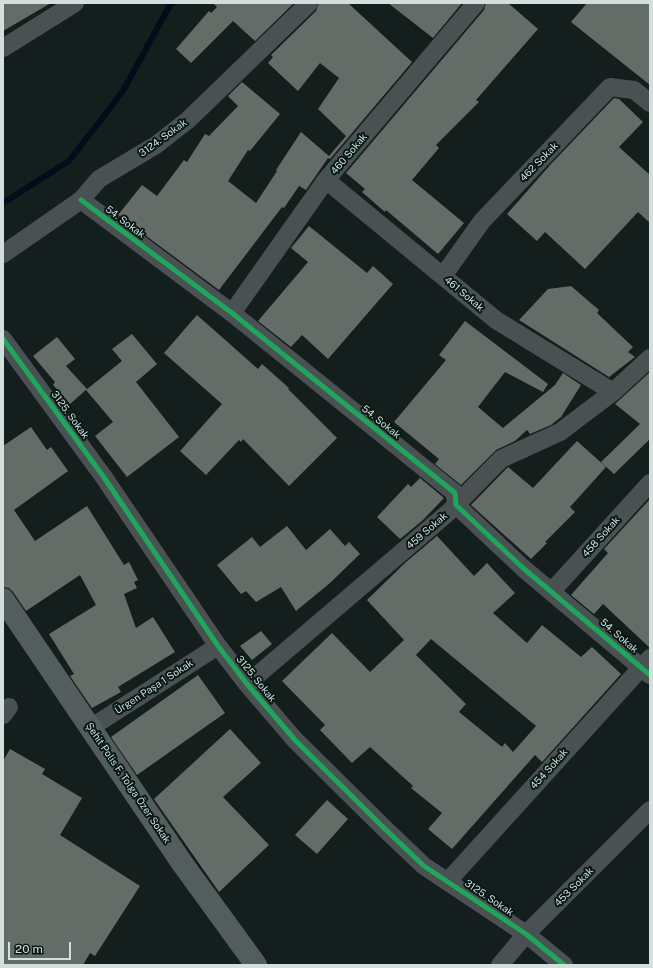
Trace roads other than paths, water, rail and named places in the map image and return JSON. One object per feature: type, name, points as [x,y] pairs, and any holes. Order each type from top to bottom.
[{"type":"street","points":[[3,48],[75,3]]},
{"type":"street","name":"3124. Sokak","points":[[3,254],[81,200],[99,179],[156,145],[188,120],[309,3]]},
{"type":"street","name":"460 Sokak","points":[[232,313],[326,180],[476,3]]},
{"type":"street","name":"462 Sokak","points":[[443,276],[482,222],[610,87],[634,90],[650,103]]},
{"type":"street","name":"461 Sokak","points":[[326,180],[496,320],[613,392]]},
{"type":"street","name":"54. Sokak","points":[[81,200],[232,313],[455,493],[456,505],[524,568],[647,667]]},
{"type":"street","name":"3125. Sokak","points":[[3,339],[103,476],[218,646],[247,684],[295,740],[424,866],[526,934],[564,965]]},
{"type":"street","name":"459 Sokak","points":[[247,684],[456,505],[501,459],[560,432],[613,392],[650,358]]},
{"type":"street","name":"458 Sokak","points":[[552,591],[650,483]]},
{"type":"street","name":"Şehit Polis F. Tolga Özer Sokak","points":[[3,599],[182,863],[256,965]]},
{"type":"street","name":"Ürgen Paşa 1 Sokak","points":[[90,728],[218,646]]},
{"type":"street","name":"454 Sokak","points":[[448,881],[647,667]]},
{"type":"street","name":"453 Sokak","points":[[500,965],[526,934],[650,810]]},
{"type":"waterway","points":[[3,203],[69,161],[123,91],[170,5],[173,3]]}]
